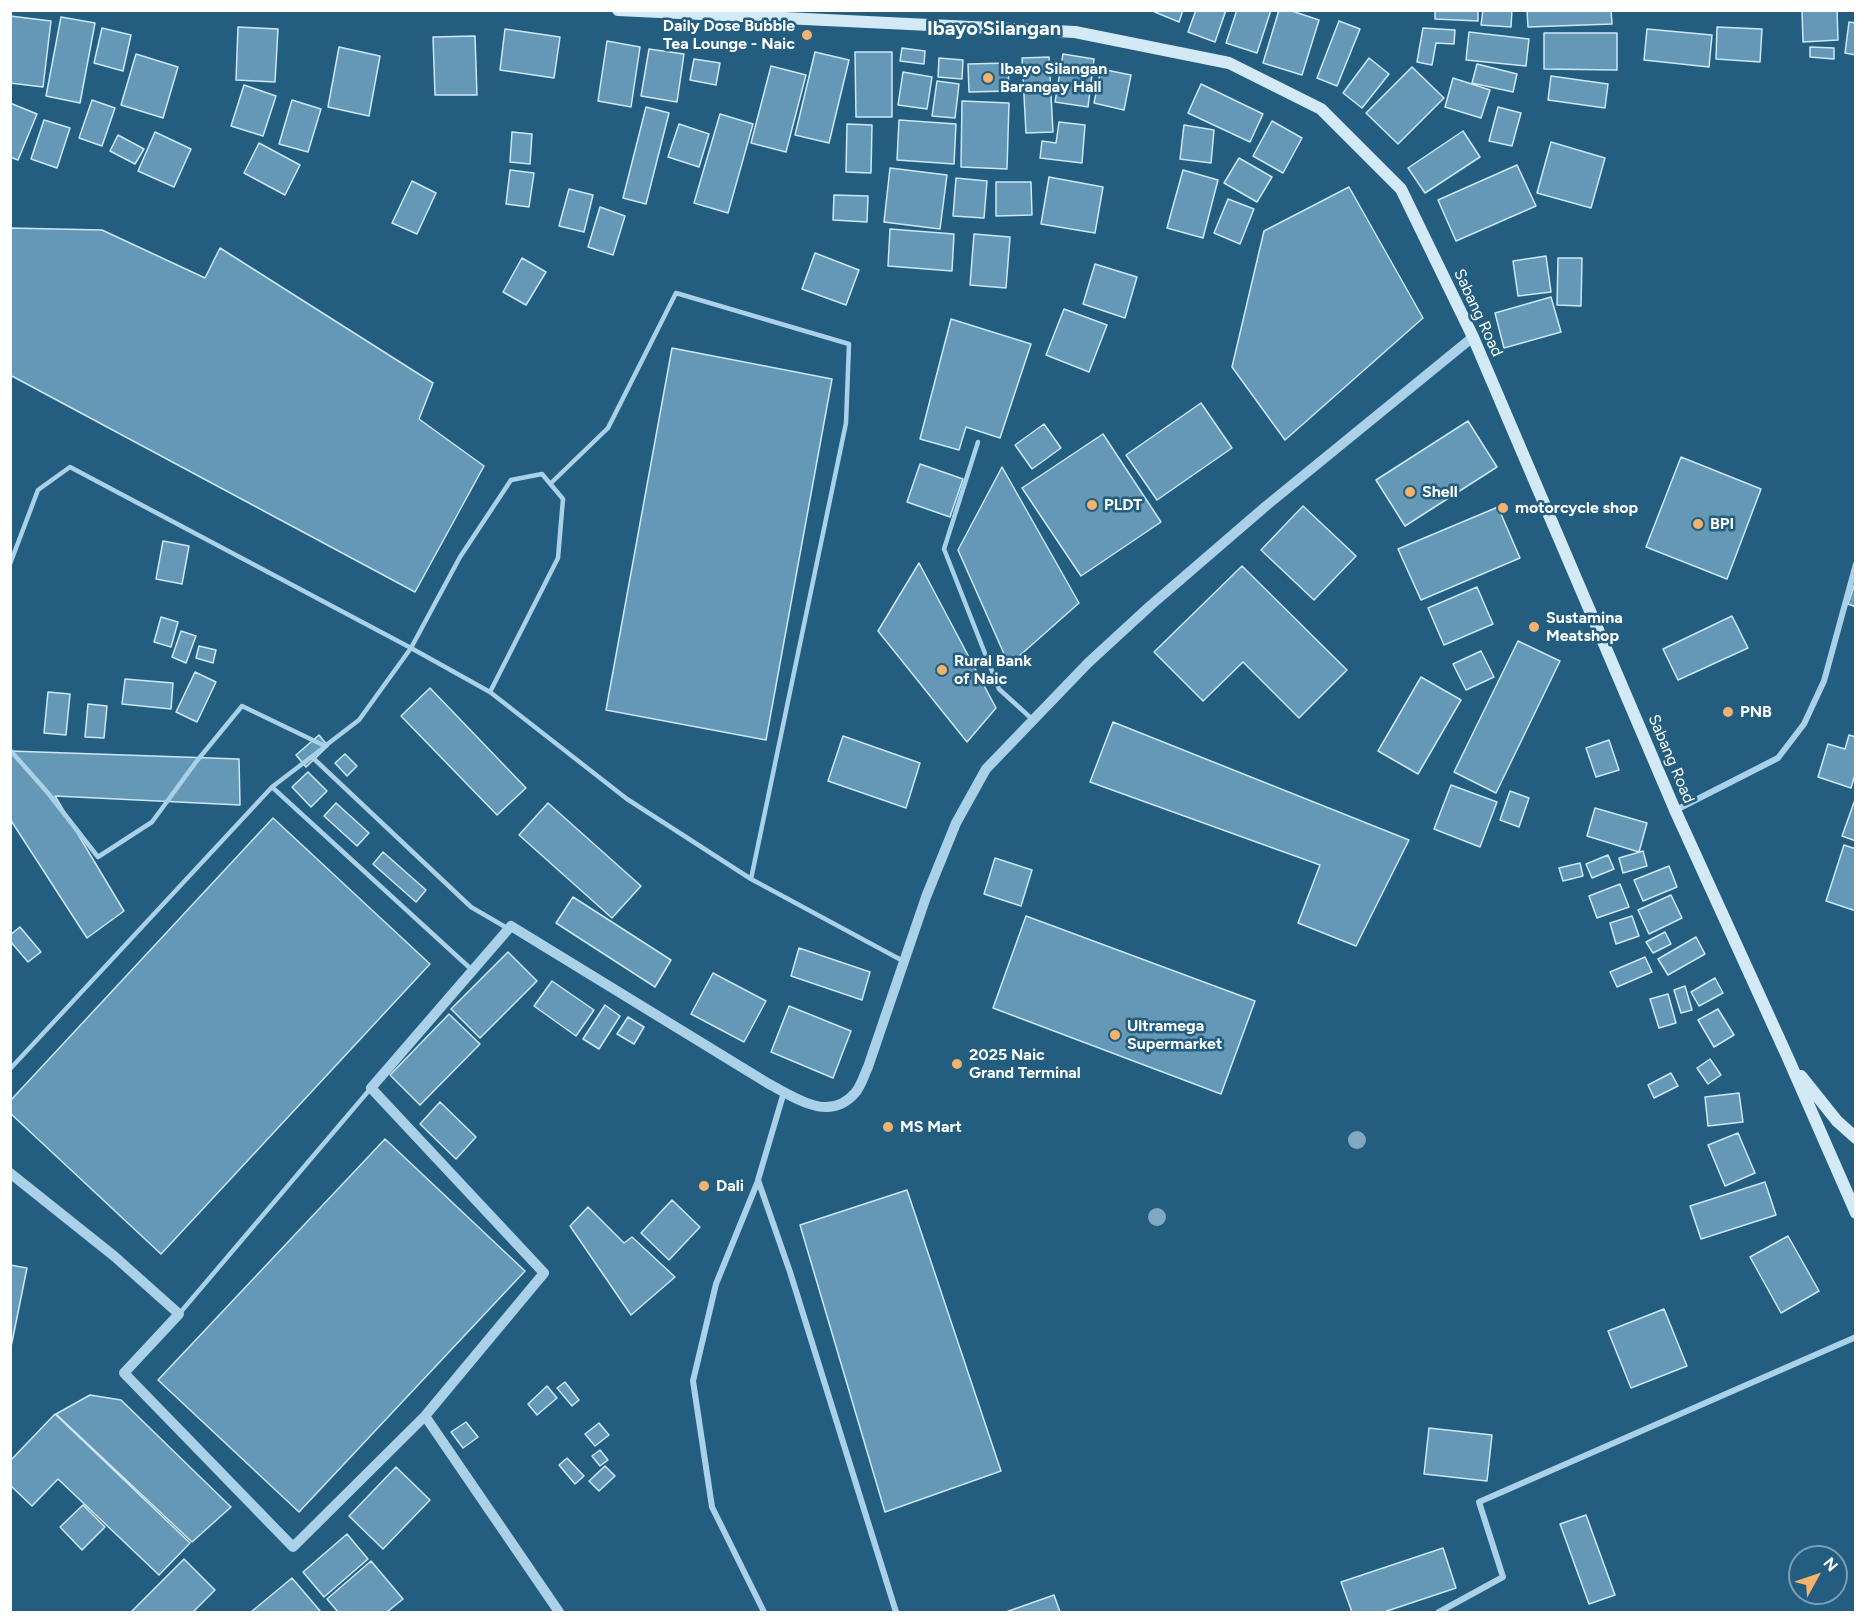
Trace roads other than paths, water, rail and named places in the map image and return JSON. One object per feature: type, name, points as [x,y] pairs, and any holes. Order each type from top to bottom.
[{"type":"main road","name":"Sabang Road","points":[[618,10],[1075,32],[1228,63],[1321,109],[1401,189],[1473,337],[1675,810],[1856,1213]]},
{"type":"main road","points":[[1788,1058],[1837,1121],[1856,1138]]},
{"type":"street","points":[[10,1173],[114,1256],[179,1314],[124,1373],[292,1547],[425,1416],[544,1274],[370,1088],[511,926],[784,1092],[813,1108],[834,1107],[855,1093],[883,1029],[904,961],[956,823],[986,769],[1088,663],[1257,513],[1473,337]]},
{"type":"street","points":[[1675,810],[1778,758],[1804,724],[1824,681],[1856,564]]},
{"type":"street","points":[[764,1612],[712,1507],[693,1382],[716,1284],[758,1181],[784,1092]]},
{"type":"street","points":[[758,1181],[790,1272],[896,1612]]},
{"type":"street","points":[[1439,1612],[1503,1577],[1479,1502],[1856,1337]]},
{"type":"street","points":[[425,1416],[559,1612]]},
{"type":"lane","points":[[550,484],[608,428],[676,293],[849,344],[846,423],[751,879]]},
{"type":"lane","points":[[978,442],[944,549],[999,689],[1032,719]]},
{"type":"lane","points":[[10,564],[38,490],[70,466],[490,692],[627,799],[751,879],[904,961]]},
{"type":"lane","points":[[10,750],[48,793],[98,857],[152,822],[196,762],[242,706],[325,746],[359,720],[411,648],[460,557],[511,480],[542,474],[563,499],[558,558],[490,692]]},
{"type":"lane","points":[[10,1069],[272,787],[335,738]]},
{"type":"lane","points":[[312,757],[471,907],[509,929]]},
{"type":"lane","points":[[272,787],[472,970]]},
{"type":"lane","points":[[179,1314],[370,1088]]},
{"type":"place","name":"Daily Dose Bubble Tea Lounge - Naic","points":[[807,35]]},
{"type":"place","name":"Ibayo Silangan Barangay Hall","points":[[988,78]]},
{"type":"place","name":"Shell","points":[[1410,492]]},
{"type":"place","name":"PLDT","points":[[1092,505]]},
{"type":"place","name":"motorcycle shop","points":[[1503,508]]},
{"type":"place","name":"BPI","points":[[1698,524]]},
{"type":"place","name":"Sustamina Meatshop","points":[[1534,627]]},
{"type":"place","name":"Rural Bank of Naic","points":[[942,670]]},
{"type":"place","name":"PNB","points":[[1728,712]]},
{"type":"place","name":"Ultramega Supermarket","points":[[1115,1035]]},
{"type":"place","name":"2025 Naic Grand Terminal","points":[[957,1064]]},
{"type":"place","name":"MS Mart","points":[[888,1127]]},
{"type":"place","name":"Dali","points":[[704,1186]]},
{"type":"district","name":"Ibayo Silangan","points":[[994,29]]}]
